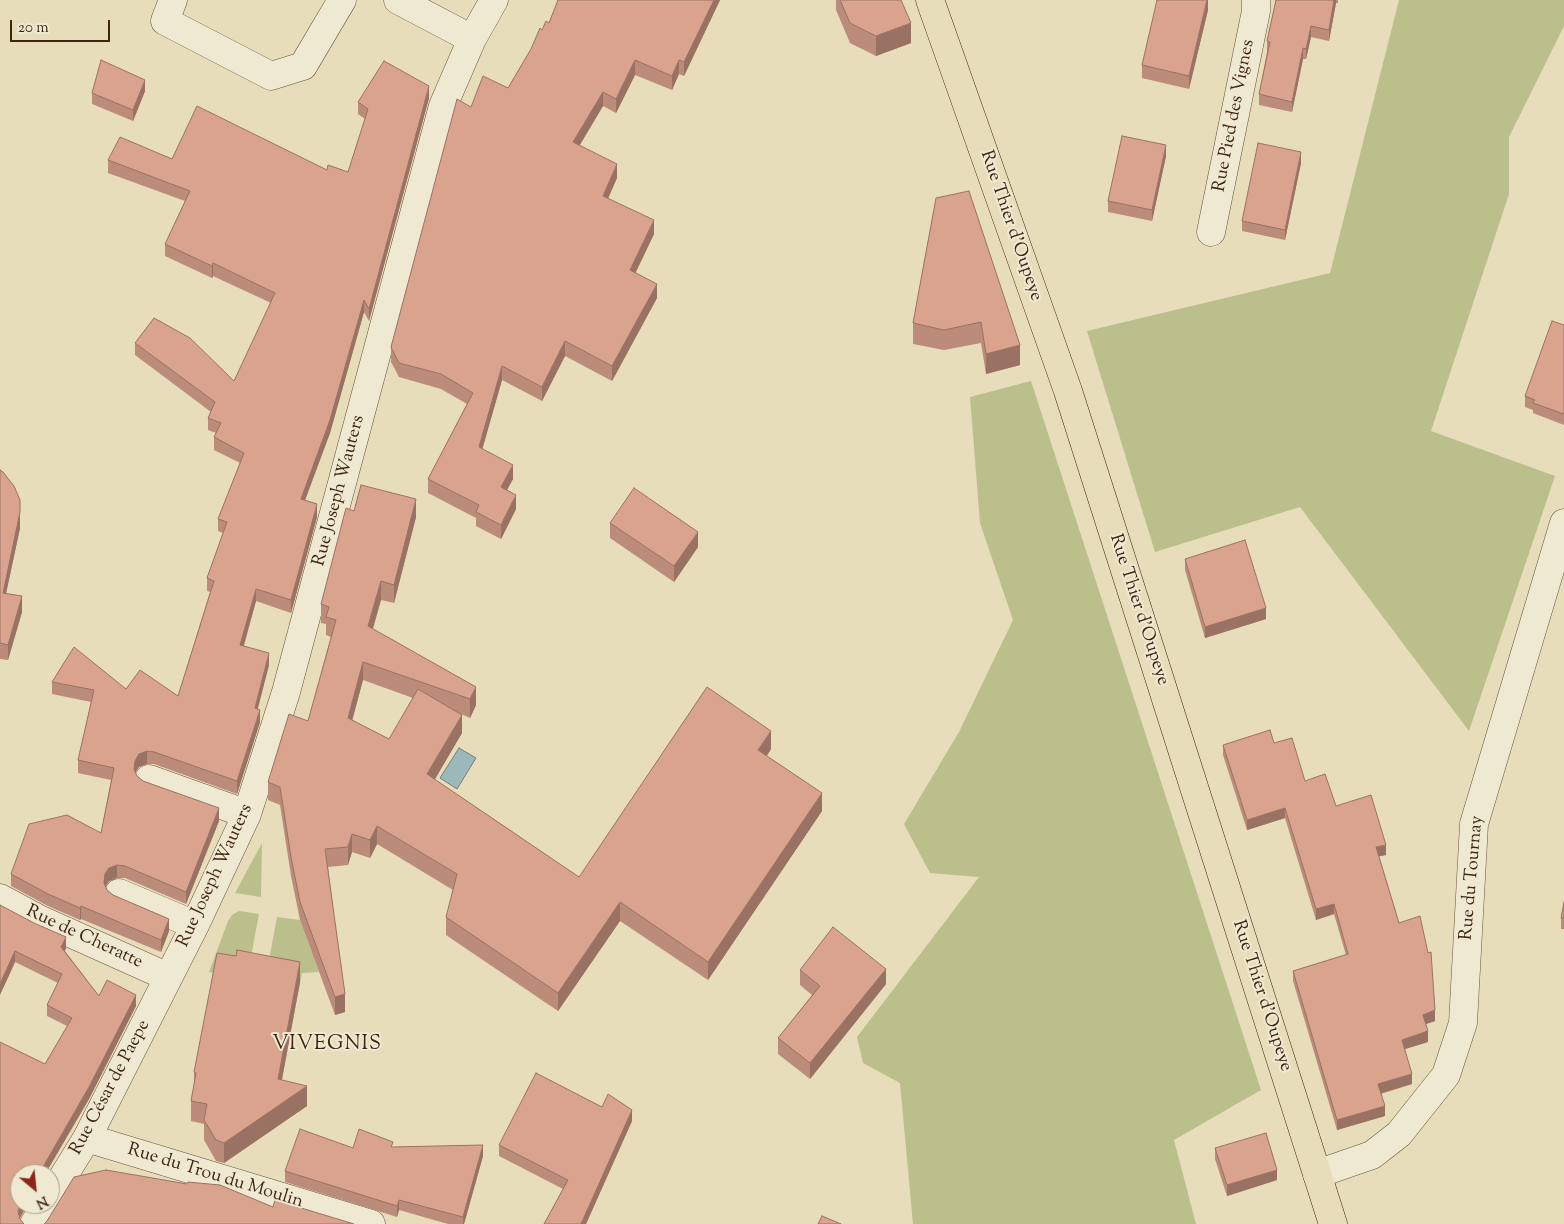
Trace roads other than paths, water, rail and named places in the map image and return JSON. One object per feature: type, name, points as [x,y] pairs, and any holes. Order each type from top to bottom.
[{"type":"main road","name":"Rue Thier d'Oupeye","points":[[930,0],[1068,391],[1333,1224]]},
{"type":"street","points":[[173,0],[165,20],[271,76],[303,66],[342,0]]},
{"type":"street","points":[[398,0],[472,39]]},
{"type":"street","name":"Rue Joseph Wauters","points":[[168,977],[195,925],[247,814],[288,683],[444,106],[472,39],[494,0]]},
{"type":"street","name":"Rue Pied des Vignes","points":[[1211,232],[1256,11],[1256,0]]},
{"type":"street","name":"Rue du Tournay","points":[[1317,1174],[1372,1155],[1399,1134],[1446,1075],[1463,1024],[1474,824],[1564,523]]},
{"type":"street","points":[[148,779],[247,814]]},
{"type":"street","points":[[120,893],[195,925]]},
{"type":"street","name":"Rue de Cheratte","points":[[0,898],[41,920],[168,977]]},
{"type":"street","name":"Rue César de Paepe","points":[[60,1182],[87,1138],[168,977]]},
{"type":"street","name":"Rue du Trou du Moulin","points":[[87,1138],[371,1224]]},
{"type":"water","points":[[459,748],[476,758],[457,789],[440,778]]},
{"type":"district","name":"VIVEGNIS","points":[[327,1046]]}]
